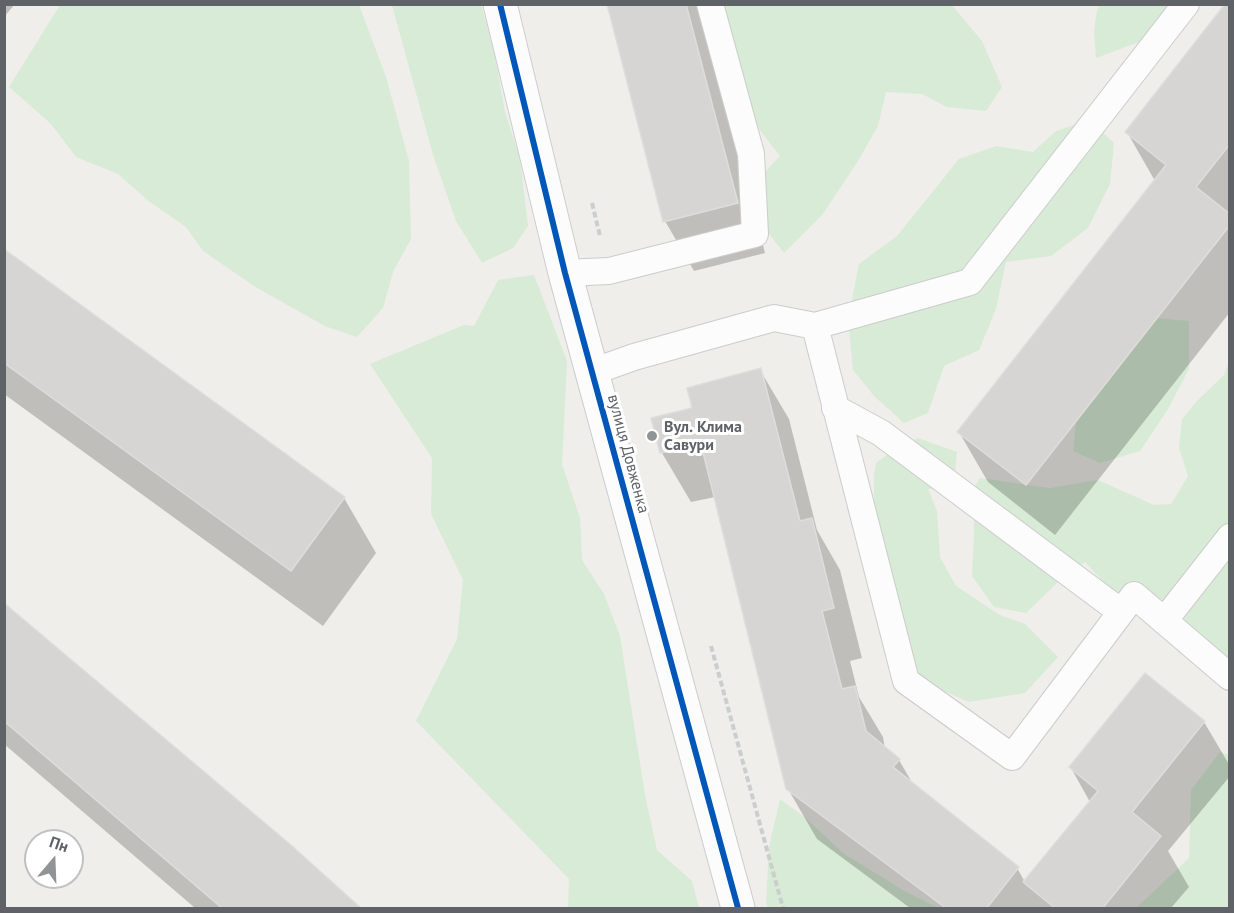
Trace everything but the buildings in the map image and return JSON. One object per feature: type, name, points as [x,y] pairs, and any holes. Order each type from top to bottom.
[{"type":"street","name":"вулиця Довженка","points":[[500,4],[565,273],[738,909]]},
{"type":"lane","points":[[565,273],[609,271],[755,234],[751,154],[710,4]]},
{"type":"lane","points":[[592,372],[634,357],[774,318],[815,327],[970,282],[1186,4]]},
{"type":"lane","points":[[815,327],[906,681],[1012,757],[1134,595],[1230,677]]},
{"type":"lane","points":[[835,408],[881,433],[1121,612]]},
{"type":"lane","points":[[1164,621],[1230,537]]},
{"type":"path","points":[[709,640],[783,909]]},
{"type":"green space","points":[[60,5],[359,5],[386,77],[409,161],[411,239],[393,272],[383,308],[357,337],[325,326],[257,288],[203,251],[186,227],[150,202],[118,174],[76,157],[51,124],[9,87]]},
{"type":"green space","points":[[392,5],[481,5],[494,51],[505,112],[520,159],[528,226],[513,248],[482,263],[456,221],[433,155]]},
{"type":"green space","points":[[726,5],[952,5],[982,41],[1002,87],[986,111],[947,107],[922,94],[886,92],[878,126],[858,161],[822,215],[784,253],[761,224],[761,176],[780,156],[762,133],[731,82],[711,40]]},
{"type":"green space","points":[[1101,5],[1172,5],[1139,42],[1096,58],[1094,31],[1097,10]]},
{"type":"green space","points":[[1089,120],[1114,143],[1110,184],[1088,228],[1051,256],[1006,262],[996,309],[979,350],[944,366],[928,413],[904,423],[874,396],[853,370],[848,320],[859,264],[897,236],[959,159],[996,146],[1033,152],[1056,131]]},
{"type":"green space","points":[[534,275],[567,361],[562,464],[580,518],[582,560],[604,594],[620,636],[645,795],[657,850],[692,881],[699,908],[568,908],[569,879],[416,721],[457,639],[463,580],[431,514],[432,458],[370,364],[464,325],[474,326],[498,280]]},
{"type":"green space","points":[[1147,317],[1189,321],[1189,369],[1168,409],[1140,451],[1100,463],[1073,451],[1076,421],[1095,398],[1123,341]]},
{"type":"green space","points":[[1229,361],[1229,671],[1172,622],[1162,599],[1112,591],[1085,562],[1058,582],[1026,613],[994,607],[972,576],[973,489],[980,478],[1050,488],[1098,480],[1154,505],[1171,504],[1188,476],[1179,448],[1182,419],[1224,375]]},
{"type":"green space","points":[[918,438],[957,452],[954,486],[928,489],[937,511],[940,557],[956,586],[1000,615],[1025,624],[1058,657],[1025,693],[969,702],[919,680],[874,541],[876,463],[895,449]]},
{"type":"green space","points":[[1220,752],[1229,755],[1229,908],[1136,908],[1189,858],[1191,790]]},
{"type":"green space","points":[[780,799],[807,819],[843,853],[903,890],[938,908],[768,908],[766,902],[769,847]]},
{"type":"cycle path","points":[[500,4],[565,273],[738,908]]},
{"type":"place","name":"Вул. Клима Савури","points":[[652,436]]}]
